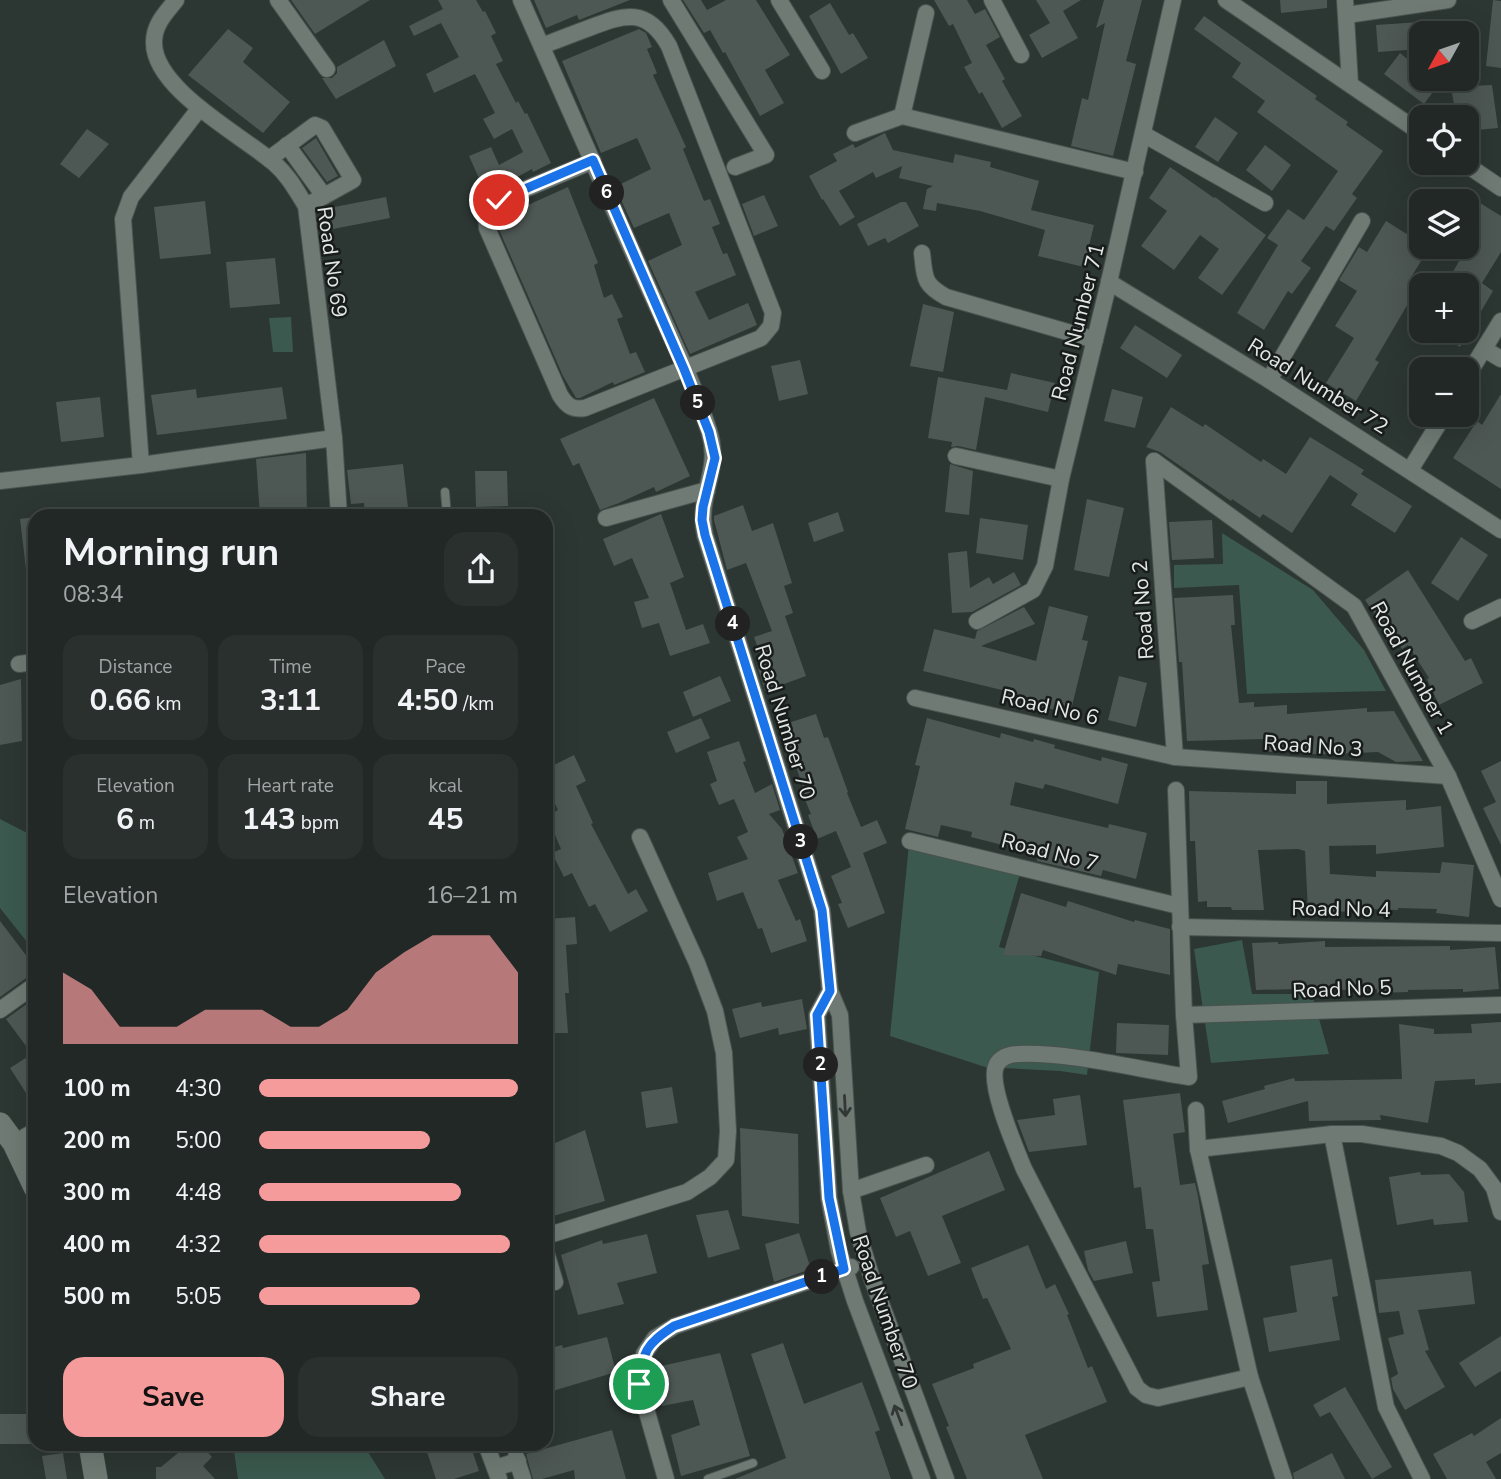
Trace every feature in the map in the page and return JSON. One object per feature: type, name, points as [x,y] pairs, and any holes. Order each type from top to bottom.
[{"type":"main road","points":[[0,1124],[14,1143],[28,1172]]},
{"type":"main road","points":[[91,1451],[96,1479]]},
{"type":"street","name":"Road No 69","points":[[176,0],[158,23],[154,44],[160,62],[171,79],[199,109],[269,159],[291,181],[306,206],[334,438],[339,509]]},
{"type":"street","points":[[278,0],[327,69]]},
{"type":"street","name":"Road Number 70","points":[[521,0],[684,369],[709,432],[715,458],[702,520],[705,535],[822,910],[830,991],[817,1015],[829,1198],[844,1269],[922,1479]]},
{"type":"street","points":[[671,0],[766,155],[735,167]]},
{"type":"street","points":[[779,0],[822,71]]},
{"type":"street","points":[[992,0],[1021,55]]},
{"type":"street","name":"Road Number 71","points":[[977,621],[1033,590],[1045,566],[1061,479],[1110,282],[1173,0]]},
{"type":"street","points":[[1226,0],[1409,125]]},
{"type":"street","points":[[1350,84],[1346,7],[1448,0]]},
{"type":"street","points":[[902,116],[926,13]]},
{"type":"street","points":[[541,46],[615,18],[630,16],[645,19],[660,30],[669,46],[773,313],[771,326],[761,338],[575,410],[566,405],[559,395],[487,228],[486,215],[499,200],[593,160]]},
{"type":"street","points":[[141,465],[124,219],[131,197],[199,109]]},
{"type":"street","points":[[855,133],[902,116],[1135,172]]},
{"type":"street","points":[[269,159],[315,125],[323,128],[354,178],[306,206]]},
{"type":"street","points":[[1143,134],[1265,203]]},
{"type":"street","points":[[287,145],[324,196]]},
{"type":"street","points":[[1479,173],[1501,188]]},
{"type":"street","points":[[1269,380],[1362,221]]},
{"type":"street","points":[[922,253],[925,282],[946,297],[1095,340]]},
{"type":"street","name":"Road Number 72","points":[[1110,282],[1269,380],[1501,530]]},
{"type":"street","points":[[1479,357],[1501,321]]},
{"type":"street","points":[[1484,348],[1501,359]]},
{"type":"street","points":[[1410,470],[1437,427]]},
{"type":"street","points":[[0,481],[141,465],[334,438]]},
{"type":"street","points":[[956,456],[1061,479]]},
{"type":"street","name":"Road No 2","points":[[1154,461],[1175,757]]},
{"type":"street","name":"Road Number 1","points":[[1154,461],[1354,606],[1448,776],[1501,899]]},
{"type":"street","points":[[606,518],[707,489]]},
{"type":"street","points":[[1472,621],[1501,607]]},
{"type":"street","name":"Road No 6","points":[[915,698],[1175,757]]},
{"type":"street","name":"Road No 3","points":[[1175,757],[1448,776]]},
{"type":"street","points":[[1176,790],[1179,906],[1189,1077],[1064,1057],[1016,1053],[1004,1056],[998,1062],[994,1069],[994,1081],[1010,1136],[1024,1169],[1137,1388],[1146,1395],[1158,1398],[1250,1377]]},
{"type":"street","points":[[553,1234],[687,1192],[710,1177],[726,1160],[729,1131],[724,1053],[715,1012],[697,963],[640,837]]},
{"type":"street","name":"Road No 7","points":[[910,841],[1179,906]]},
{"type":"street","name":"Road No 4","points":[[1180,927],[1501,933]]},
{"type":"street","points":[[0,1010],[28,990]]},
{"type":"street","points":[[830,991],[840,1015],[850,1191],[858,1232],[946,1479]]},
{"type":"street","name":"Road No 5","points":[[1184,1015],[1501,1005]]},
{"type":"street","points":[[1196,1110],[1198,1149],[1250,1377],[1284,1479]]},
{"type":"street","points":[[1198,1149],[1332,1134],[1362,1134],[1441,1146],[1458,1153],[1480,1169],[1494,1188],[1501,1212]]},
{"type":"street","points":[[1332,1134],[1386,1407],[1422,1479]]},
{"type":"street","points":[[14,1143],[28,1135]]},
{"type":"street","points":[[850,1191],[926,1165]]},
{"type":"street","points":[[666,1479],[639,1384],[644,1354],[655,1338],[674,1326],[867,1262]]},
{"type":"street","points":[[553,1275],[555,1282]]},
{"type":"street","points":[[489,1451],[497,1474],[517,1459],[523,1479]]},
{"type":"lane","points":[[445,492],[446,509]]},
{"type":"lane","points":[[708,1479],[753,1463]]},
{"type":"green space","points":[[291,317],[293,352],[273,352],[269,318]]},
{"type":"green space","points":[[1222,533],[1313,590],[1364,650],[1386,691],[1247,694],[1239,585],[1174,588],[1174,565],[1223,564]]},
{"type":"green space","points":[[0,819],[28,833],[28,943],[0,908]]},
{"type":"green space","points":[[909,844],[1021,870],[999,947],[1099,972],[1087,1075],[985,1067],[890,1036]]},
{"type":"green space","points":[[1242,940],[1252,994],[1312,994],[1329,1054],[1211,1063],[1194,949]]},
{"type":"green space","points":[[234,1451],[367,1451],[385,1479],[238,1479]]},
{"type":"building","points":[[291,0],[370,0],[315,34]]},
{"type":"building","points":[[438,0],[476,0],[483,12],[485,11],[496,33],[491,36],[503,61],[496,64],[516,103],[518,101],[525,114],[527,113],[551,163],[533,172],[532,169],[486,194],[469,156],[491,147],[499,165],[523,152],[512,129],[494,139],[483,119],[495,113],[475,74],[434,93],[426,74],[459,57],[441,23],[414,36],[409,26],[443,9]]},
{"type":"building","points":[[534,0],[630,0],[579,20],[577,15],[546,28]]},
{"type":"building","points":[[683,0],[701,0],[707,10],[726,0],[756,0],[790,55],[765,70],[784,103],[760,116],[725,52],[723,53],[710,30],[704,33]]},
{"type":"building","points":[[934,0],[967,0],[975,14],[985,9],[1000,37],[986,45],[1022,116],[1002,128],[964,67],[972,63],[953,24],[949,26]]},
{"type":"building","points":[[1036,0],[1081,0],[1063,11],[1078,38],[1042,58],[1029,35],[1050,23]]},
{"type":"building","points":[[1104,0],[1142,0],[1126,61],[1136,64],[1113,156],[1071,146],[1082,98],[1088,100],[1105,23],[1096,28]]},
{"type":"building","points":[[1280,0],[1327,0],[1327,8],[1281,13]]},
{"type":"building","points":[[1493,0],[1501,1],[1501,68],[1486,66]]},
{"type":"building","points":[[830,3],[849,35],[853,33],[868,58],[841,74],[809,16]]},
{"type":"building","points":[[1204,16],[1317,96],[1315,99],[1348,122],[1346,125],[1383,151],[1352,194],[1357,198],[1334,231],[1326,226],[1301,261],[1311,268],[1292,294],[1288,291],[1264,330],[1237,313],[1278,245],[1267,238],[1288,209],[1304,220],[1338,171],[1257,112],[1265,101],[1232,77],[1241,63],[1194,29]]},
{"type":"building","points":[[1409,23],[1409,50],[1378,52],[1376,25]]},
{"type":"building","points":[[228,29],[253,48],[243,62],[290,102],[263,133],[188,75]]},
{"type":"building","points":[[639,29],[646,33],[652,47],[647,49],[657,73],[653,75],[686,147],[683,149],[704,201],[710,199],[720,224],[712,227],[723,254],[727,253],[736,275],[695,292],[709,320],[748,303],[757,325],[690,354],[648,261],[682,245],[669,213],[634,228],[615,187],[651,169],[637,138],[601,153],[562,61]]},
{"type":"building","points":[[384,40],[396,66],[336,99],[322,78],[332,78],[337,73],[337,67]]},
{"type":"building","points":[[1400,53],[1409,60],[1409,91],[1434,91],[1424,104],[1384,74]]},
{"type":"building","points":[[1492,85],[1498,128],[1479,130],[1479,105],[1454,105],[1452,91],[1479,91],[1479,86]]},
{"type":"building","points":[[1215,117],[1238,133],[1218,162],[1195,147]]},
{"type":"building","points":[[87,129],[109,144],[79,178],[60,164]]},
{"type":"building","points":[[885,133],[893,150],[953,163],[955,154],[991,162],[990,167],[1039,181],[1031,210],[1094,225],[1084,267],[1038,256],[1045,230],[980,211],[937,203],[936,211],[923,209],[927,189],[933,186],[899,178],[902,166],[876,178],[873,172],[839,191],[855,217],[840,226],[809,176],[837,161],[833,154],[853,144],[855,148]]},
{"type":"building","points":[[316,138],[338,176],[327,182],[302,148]]},
{"type":"building","points":[[1265,145],[1291,165],[1272,191],[1246,170]]},
{"type":"building","points":[[1170,167],[1266,235],[1222,295],[1198,278],[1219,249],[1200,235],[1174,270],[1141,246],[1167,211],[1149,198]]},
{"type":"building","points":[[568,187],[598,263],[594,265],[604,298],[612,294],[623,317],[617,319],[630,354],[636,352],[645,372],[614,385],[613,382],[580,398],[576,398],[563,376],[497,225],[497,219]]},
{"type":"building","points":[[764,195],[778,226],[754,236],[742,204]]},
{"type":"building","points":[[386,197],[390,218],[333,229],[329,208]]},
{"type":"building","points":[[205,201],[211,254],[160,259],[154,207]]},
{"type":"building","points":[[906,202],[919,226],[888,243],[885,238],[868,246],[857,224]]},
{"type":"building","points":[[1479,205],[1501,216],[1501,252],[1482,283],[1493,291],[1479,315],[1479,273],[1452,273],[1460,259],[1479,259]]},
{"type":"building","points":[[1386,221],[1409,235],[1409,259],[1422,259],[1414,273],[1409,273],[1409,302],[1375,360],[1379,362],[1356,401],[1326,383],[1354,338],[1335,326],[1357,291],[1339,280],[1359,247],[1367,252]]},
{"type":"building","points":[[275,258],[280,304],[230,308],[226,262]]},
{"type":"building","points":[[923,304],[954,312],[943,372],[910,366]]},
{"type":"building","points":[[1135,325],[1182,355],[1167,378],[1120,348]]},
{"type":"building","points":[[800,360],[808,394],[779,401],[771,366]]},
{"type":"building","points":[[1011,373],[1055,383],[1048,412],[985,397],[976,450],[951,447],[952,442],[928,438],[938,377],[1007,390]]},
{"type":"building","points":[[282,387],[287,419],[157,435],[151,395],[196,389],[197,398]]},
{"type":"building","points":[[1112,389],[1143,397],[1135,428],[1104,421]]},
{"type":"building","points":[[1501,394],[1501,489],[1453,458],[1473,427],[1479,427],[1479,423],[1482,425]]},
{"type":"building","points":[[100,397],[104,437],[61,442],[56,402]]},
{"type":"building","points":[[654,398],[690,476],[656,492],[654,487],[600,510],[579,463],[573,466],[560,439]]},
{"type":"building","points":[[1171,407],[1203,427],[1205,424],[1261,462],[1263,459],[1286,474],[1310,437],[1364,470],[1361,474],[1412,506],[1395,533],[1351,505],[1358,494],[1330,475],[1292,533],[1263,514],[1260,518],[1232,499],[1231,501],[1160,452],[1146,447]]},
{"type":"building","points":[[306,453],[307,509],[260,509],[256,459]]},
{"type":"building","points":[[403,464],[408,509],[364,509],[364,503],[351,504],[347,470]]},
{"type":"building","points":[[950,464],[973,471],[969,515],[945,512]]},
{"type":"building","points":[[475,471],[507,471],[508,506],[476,507]]},
{"type":"building","points":[[1087,499],[1124,508],[1109,577],[1074,570]]},
{"type":"building","points":[[743,505],[752,531],[773,523],[792,583],[784,586],[793,613],[785,616],[806,676],[765,691],[757,665],[763,663],[754,637],[772,631],[746,563],[727,570],[714,520],[714,516]]},
{"type":"building","points":[[838,512],[844,531],[814,542],[808,523]]},
{"type":"building","points":[[661,514],[684,577],[670,583],[686,630],[703,624],[710,643],[670,656],[659,623],[642,628],[634,602],[649,598],[632,558],[614,566],[603,539]]},
{"type":"building","points":[[28,518],[28,577],[27,577],[20,519]]},
{"type":"building","points":[[980,518],[1028,525],[1023,560],[976,553]]},
{"type":"building","points":[[1212,520],[1214,558],[1172,560],[1169,522]]},
{"type":"building","points":[[1461,537],[1488,555],[1458,601],[1431,583]]},
{"type":"building","points":[[967,551],[970,588],[989,577],[993,584],[1014,572],[1021,585],[972,612],[952,613],[948,553]]},
{"type":"building","points":[[1408,570],[1465,661],[1471,658],[1483,683],[1439,705],[1427,679],[1429,678],[1408,645],[1402,649],[1384,621],[1381,623],[1365,600]]},
{"type":"building","points":[[1233,595],[1235,625],[1231,625],[1239,703],[1254,702],[1254,707],[1287,705],[1287,714],[1367,708],[1367,712],[1394,711],[1423,761],[1396,762],[1378,752],[1265,752],[1265,739],[1187,741],[1182,662],[1179,662],[1174,598]]},
{"type":"building","points":[[1049,606],[1088,616],[1082,640],[1088,641],[1071,710],[1042,707],[1042,704],[1005,695],[1006,691],[923,671],[934,629],[975,639],[977,631],[1024,607],[1035,624],[981,646],[1036,661]]},
{"type":"building","points":[[720,676],[731,701],[693,717],[683,692]]},
{"type":"building","points":[[1119,676],[1147,683],[1136,727],[1108,720]]},
{"type":"building","points":[[21,679],[22,741],[0,745],[0,685]]},
{"type":"building","points":[[816,714],[824,738],[828,737],[861,827],[877,820],[887,843],[863,853],[885,913],[848,928],[831,876],[851,867],[836,831],[817,839],[782,725]]},
{"type":"building","points":[[701,718],[710,738],[676,753],[667,732]]},
{"type":"building","points":[[927,718],[1000,738],[1001,733],[1033,742],[1034,739],[1055,745],[1054,748],[1101,761],[1102,757],[1128,764],[1118,804],[1045,784],[1043,789],[1015,782],[1010,805],[1108,828],[1109,824],[1147,833],[1136,879],[1103,870],[1101,876],[1037,861],[1038,854],[971,837],[972,832],[941,825],[938,837],[905,829],[920,766],[915,765]]},
{"type":"building","points":[[739,741],[746,761],[743,762],[755,793],[772,784],[780,810],[769,814],[782,829],[798,873],[778,880],[796,921],[800,919],[807,941],[771,953],[762,928],[758,929],[743,892],[717,901],[708,873],[748,859],[737,837],[748,832],[734,799],[719,805],[710,784],[717,781],[707,752]]},
{"type":"building","points":[[574,755],[586,781],[576,786],[593,823],[591,824],[628,894],[636,889],[648,911],[610,932],[595,904],[589,907],[572,873],[564,877],[553,855],[561,849],[553,830],[553,813],[558,810],[553,800],[553,766]]},
{"type":"building","points":[[1501,761],[1501,845],[1483,808],[1496,802],[1481,771]]},
{"type":"building","points":[[1296,781],[1327,781],[1327,804],[1406,800],[1406,810],[1441,806],[1444,847],[1376,854],[1376,845],[1329,846],[1330,874],[1376,877],[1376,871],[1440,873],[1442,862],[1474,865],[1469,917],[1436,913],[1437,909],[1308,911],[1305,851],[1298,849],[1258,850],[1264,910],[1207,907],[1207,901],[1198,902],[1195,841],[1190,841],[1189,791],[1296,794]]},
{"type":"building","points":[[1021,893],[1066,907],[1068,901],[1134,922],[1135,920],[1170,929],[1170,975],[1118,964],[1116,975],[1043,950],[1041,956],[1003,955]]},
{"type":"building","points":[[575,917],[577,944],[566,945],[568,1033],[553,1033],[553,919]]},
{"type":"building","points":[[0,921],[28,958],[28,977],[0,997]]},
{"type":"building","points":[[1325,941],[1325,947],[1450,946],[1450,950],[1495,947],[1499,989],[1377,993],[1377,989],[1339,988],[1256,990],[1252,943]]},
{"type":"building","points":[[802,999],[807,1029],[779,1035],[778,1028],[740,1038],[732,1009],[761,1002],[762,1007]]},
{"type":"building","points":[[28,1003],[28,1049],[6,1019]]},
{"type":"building","points":[[1501,1022],[1501,1083],[1475,1085],[1475,1079],[1435,1081],[1428,1123],[1380,1115],[1381,1120],[1309,1121],[1308,1101],[1228,1123],[1222,1101],[1294,1078],[1295,1081],[1402,1079],[1399,1024],[1434,1029],[1434,1034],[1472,1033],[1471,1024]]},
{"type":"building","points":[[1117,1023],[1169,1025],[1168,1055],[1116,1053]]},
{"type":"building","points":[[28,1057],[28,1092],[26,1093],[10,1068]]},
{"type":"building","points":[[672,1087],[678,1123],[646,1128],[641,1092]]},
{"type":"building","points":[[1180,1093],[1185,1132],[1173,1134],[1180,1185],[1195,1183],[1198,1196],[1209,1264],[1202,1265],[1208,1310],[1157,1317],[1152,1282],[1160,1281],[1153,1229],[1146,1229],[1141,1187],[1134,1188],[1123,1100]]},
{"type":"building","points":[[1080,1095],[1087,1145],[1029,1152],[1017,1120],[1055,1115],[1053,1099]]},
{"type":"building","points":[[740,1128],[798,1134],[799,1224],[742,1216]]},
{"type":"building","points":[[585,1130],[605,1201],[553,1216],[553,1144]]},
{"type":"building","points":[[989,1151],[1005,1190],[942,1216],[961,1263],[928,1276],[910,1231],[896,1237],[880,1198]]},
{"type":"building","points":[[1420,1172],[1421,1175],[1449,1174],[1464,1192],[1468,1222],[1434,1225],[1433,1219],[1397,1225],[1389,1177]]},
{"type":"building","points":[[728,1210],[740,1249],[708,1258],[696,1215]]},
{"type":"building","points":[[799,1233],[811,1269],[774,1282],[765,1244]]},
{"type":"building","points":[[647,1234],[657,1273],[617,1283],[624,1304],[578,1315],[561,1255],[602,1240],[603,1244]]},
{"type":"building","points":[[1126,1241],[1133,1273],[1094,1281],[1088,1270],[1084,1251]]},
{"type":"building","points":[[1028,1245],[1046,1289],[1055,1284],[1088,1368],[1092,1366],[1107,1402],[1025,1435],[1043,1479],[967,1479],[932,1384],[974,1368],[973,1364],[1011,1349],[987,1298],[983,1299],[971,1268]]},
{"type":"building","points":[[1332,1259],[1338,1296],[1332,1297],[1340,1340],[1269,1352],[1263,1318],[1297,1312],[1290,1266]]},
{"type":"building","points":[[1471,1271],[1475,1304],[1418,1310],[1429,1350],[1425,1351],[1445,1387],[1405,1410],[1393,1389],[1391,1378],[1398,1374],[1388,1338],[1404,1334],[1399,1311],[1379,1313],[1375,1280]]},
{"type":"building","points":[[1501,1336],[1501,1371],[1475,1387],[1459,1363]]},
{"type":"building","points":[[607,1337],[616,1372],[553,1391],[553,1347],[562,1345],[563,1348]]},
{"type":"building","points":[[783,1343],[804,1404],[862,1382],[880,1430],[875,1432],[891,1479],[735,1479],[786,1458],[751,1354]]},
{"type":"building","points":[[720,1353],[750,1456],[681,1476],[671,1435],[700,1425],[693,1400],[662,1406],[652,1368]]},
{"type":"building","points":[[1345,1387],[1392,1467],[1372,1479],[1330,1412],[1320,1417],[1313,1405]]},
{"type":"building","points":[[0,1414],[28,1414],[28,1444],[0,1444]]},
{"type":"building","points":[[1501,1418],[1501,1453],[1486,1462],[1496,1479],[1447,1479],[1433,1454],[1472,1433],[1474,1436]]},
{"type":"building","points":[[612,1430],[626,1479],[575,1479],[574,1470],[533,1479],[526,1454],[553,1451],[553,1446]]},
{"type":"building","points":[[180,1451],[207,1451],[212,1457],[203,1466],[215,1479],[156,1479],[156,1467],[161,1467]]},
{"type":"building","points":[[472,1451],[479,1471],[454,1479],[436,1479],[427,1452]]},
{"type":"building","points":[[63,1453],[67,1479],[46,1479],[42,1456]]},
{"type":"building","points":[[1332,1453],[1345,1479],[1294,1479],[1293,1473]]},
{"type":"route","points":[[499,200],[593,160],[709,432],[715,458],[703,507],[705,535],[822,910],[830,991],[817,1015],[829,1198],[844,1269],[674,1326],[655,1338],[644,1354],[639,1384]]}]
